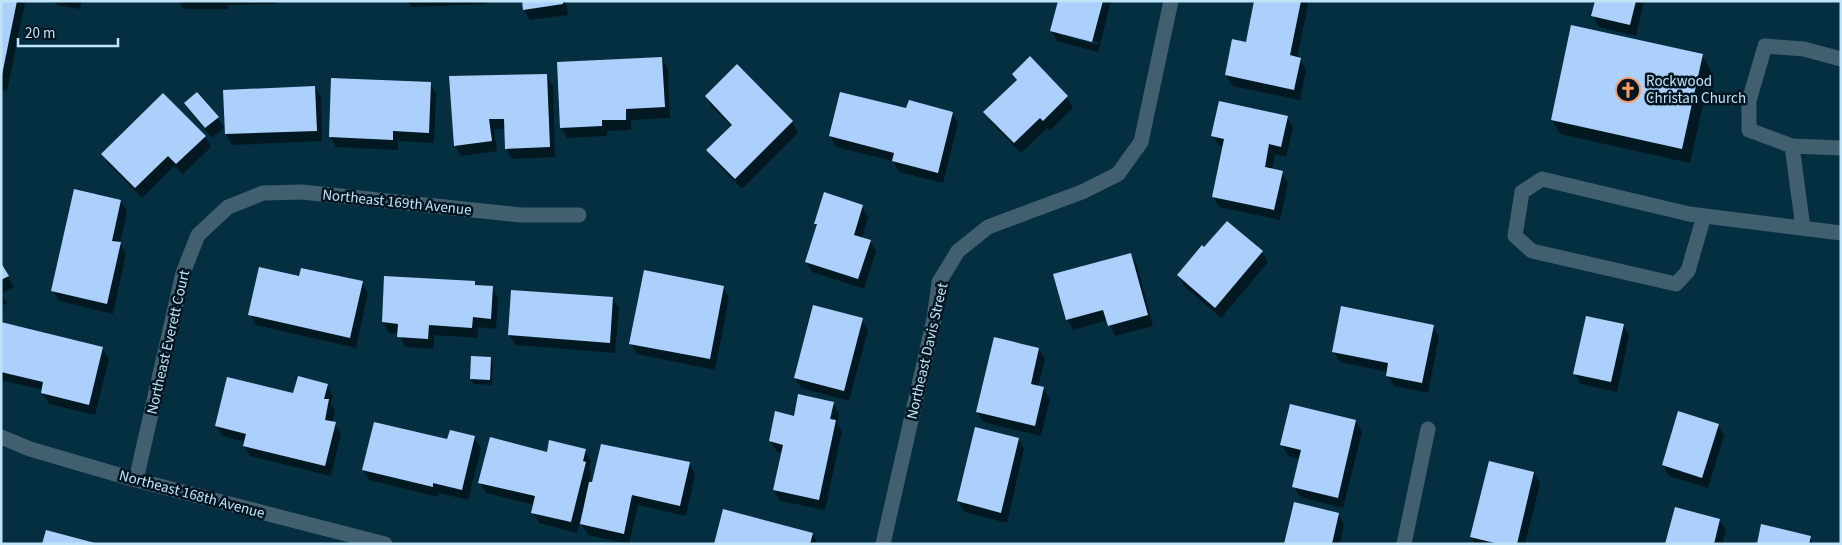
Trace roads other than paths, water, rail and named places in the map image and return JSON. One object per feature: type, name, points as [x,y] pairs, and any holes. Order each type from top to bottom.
[{"type":"street","name":"Northeast Davis Street","points":[[883,544],[934,319],[940,282],[958,251],[988,227],[1082,192],[1118,174],[1141,142],[1171,1]]},
{"type":"street","points":[[1841,59],[1804,49],[1765,46],[1749,101],[1750,130],[1792,146],[1841,148]]},
{"type":"street","points":[[1792,146],[1803,228]]},
{"type":"street","points":[[1704,216],[1688,271],[1676,284],[1532,251],[1515,236],[1522,192],[1542,179],[1689,214],[1841,233]]},
{"type":"street","name":"Northeast 169th Avenue","points":[[220,213],[228,207],[263,193],[302,192],[521,215],[579,215]]},
{"type":"street","name":"Northeast Everett Court","points":[[136,480],[183,273],[198,235],[220,213]]},
{"type":"street","points":[[1404,544],[1428,429]]},
{"type":"street","name":"Northeast 168th Avenue","points":[[1,437],[30,449],[136,480],[385,544]]},
{"type":"place","name":"Rockwood Christan Church","points":[[1628,90]]}]
